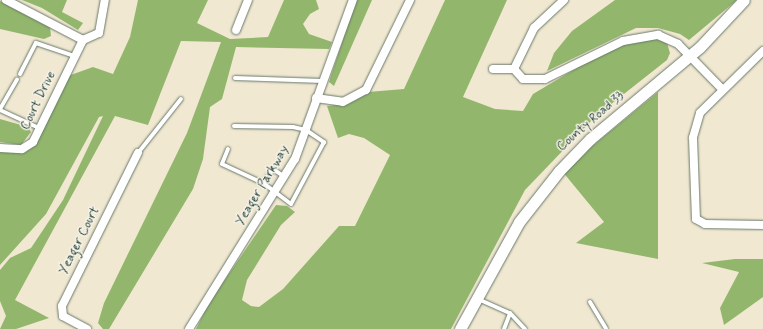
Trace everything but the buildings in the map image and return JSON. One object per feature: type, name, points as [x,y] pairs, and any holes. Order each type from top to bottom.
[{"type":"street","points":[[6,0],[83,40],[97,36],[105,0]]},
{"type":"street","points":[[236,30],[248,0]]},
{"type":"street","name":"Yeager Parkway","points":[[189,329],[285,177],[306,130],[316,98],[352,0]]},
{"type":"street","points":[[316,98],[343,102],[366,90],[410,0]]},
{"type":"street","points":[[514,69],[534,28],[564,0]]},
{"type":"street","name":"County Road 33","points":[[460,329],[519,222],[559,171],[590,139],[690,56],[744,0]]},
{"type":"street","points":[[493,69],[514,69],[523,79],[545,79],[623,41],[647,36],[669,38],[690,56],[723,90]]},
{"type":"street","name":"Court Drive","points":[[0,148],[26,147],[39,128],[83,40]]},
{"type":"street","points":[[763,51],[700,113],[694,129],[694,216],[705,224],[763,225]]},
{"type":"street","name":"Yeager Court","points":[[87,329],[63,316],[63,302],[138,153]]},
{"type":"lane","points":[[20,74],[36,43],[74,56]]},
{"type":"lane","points":[[235,78],[323,81]]},
{"type":"lane","points":[[17,79],[0,109],[39,128]]},
{"type":"lane","points":[[138,153],[181,99]]},
{"type":"lane","points":[[228,150],[222,164],[263,183],[292,204],[324,142],[306,130],[234,126]]},
{"type":"lane","points":[[263,183],[273,168],[285,177]]},
{"type":"lane","points":[[476,299],[510,313],[525,329]]},
{"type":"lane","points":[[590,302],[606,329]]},
{"type":"lane","points":[[504,329],[510,313]]},
{"type":"green space","points":[[22,0],[67,0],[62,12],[83,23],[78,30],[42,8]]},
{"type":"green space","points":[[138,0],[208,0],[197,23],[230,39],[268,37],[284,0],[316,0],[319,9],[310,14],[303,24],[309,34],[332,42],[329,49],[236,47],[222,99],[210,107],[203,159],[193,189],[109,329],[103,329],[98,323],[104,303],[187,133],[221,42],[181,41],[148,125],[115,116],[15,300],[49,318],[16,329],[0,329],[6,316],[0,301],[0,270],[10,258],[31,248],[63,200],[103,116],[99,117],[46,214],[0,265],[0,152],[26,152],[36,144],[68,76],[93,67],[113,74],[130,37]]},
{"type":"green space","points":[[356,0],[372,0],[334,86],[329,82]]},
{"type":"green space","points":[[445,0],[507,0],[463,97],[495,109],[523,111],[533,94],[614,46],[654,38],[667,43],[670,53],[667,60],[596,116],[525,190],[451,329],[196,329],[209,303],[276,205],[287,206],[295,212],[281,225],[247,280],[242,300],[251,306],[259,307],[283,289],[339,226],[355,226],[390,155],[364,138],[349,134],[338,138],[327,106],[346,104],[368,92],[404,89]]},
{"type":"green space","points":[[615,0],[737,0],[689,40],[680,34],[658,28],[636,28],[547,71],[554,53],[572,31]]},
{"type":"green space","points":[[0,1],[50,27],[51,36],[44,39],[0,29]]},
{"type":"green space","points":[[658,92],[658,259],[576,243],[604,222],[562,171]]},
{"type":"green space","points":[[0,119],[28,127],[31,132],[21,145],[0,142]]},
{"type":"green space","points":[[735,259],[763,259],[763,297],[724,325],[720,308],[739,272],[702,263]]}]
